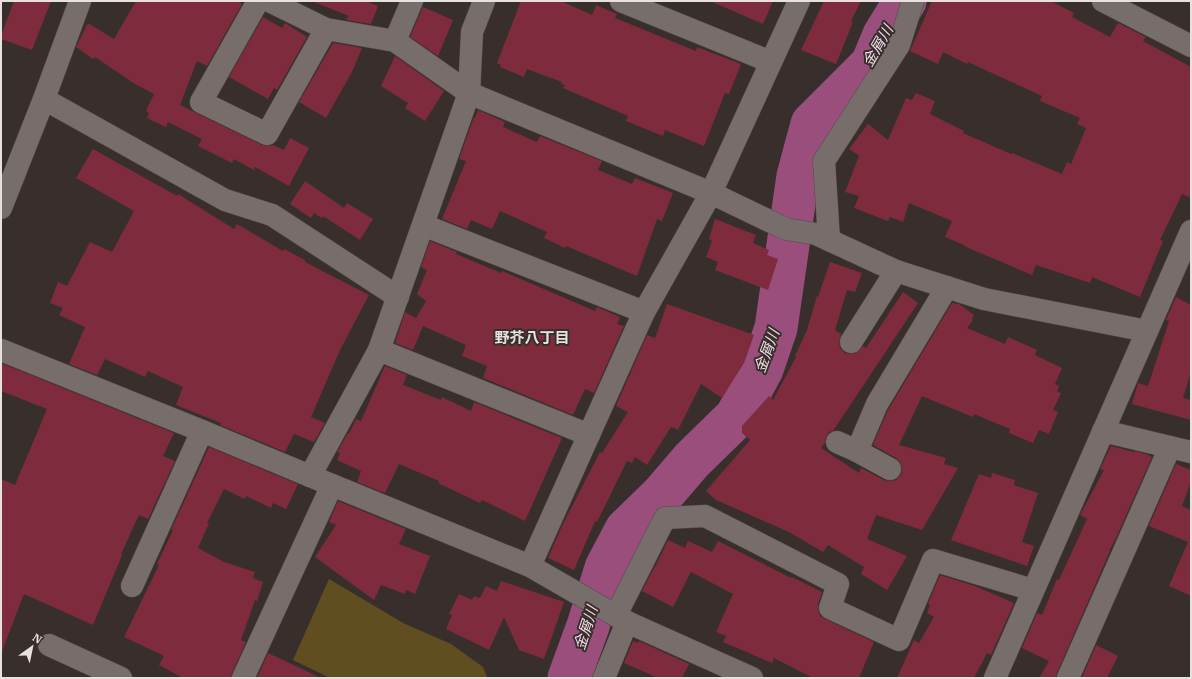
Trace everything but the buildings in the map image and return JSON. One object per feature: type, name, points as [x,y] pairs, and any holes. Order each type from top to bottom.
[{"type":"street","points":[[1,208],[44,99],[80,1]]},
{"type":"street","points":[[258,1],[201,102],[267,134],[326,29]]},
{"type":"street","points":[[269,1],[326,29],[395,42],[469,93],[711,193],[786,229],[822,237],[896,271],[984,299],[1147,331]]},
{"type":"street","points":[[395,42],[412,1]]},
{"type":"street","points":[[310,476],[379,350],[469,93],[472,32],[484,1]]},
{"type":"street","points":[[620,1],[771,62]]},
{"type":"street","points":[[530,566],[644,312],[711,193],[799,1]]},
{"type":"street","points":[[822,237],[824,161],[899,45],[913,1]]},
{"type":"street","points":[[1103,1],[1191,46]]},
{"type":"street","points":[[44,99],[225,200],[272,215],[398,297]]},
{"type":"street","points":[[423,225],[644,312]]},
{"type":"street","points":[[995,678],[1191,231]]},
{"type":"street","points":[[851,342],[896,271]]},
{"type":"street","points":[[857,451],[877,404],[947,287]]},
{"type":"street","points":[[1,350],[202,430],[530,566],[711,670],[752,678]]},
{"type":"street","points":[[379,350],[589,435]]},
{"type":"street","points":[[132,586],[202,430]]},
{"type":"street","points":[[1103,431],[1191,452]]},
{"type":"street","points":[[837,442],[890,469]]},
{"type":"street","points":[[1068,678],[1170,447]]},
{"type":"street","points":[[243,678],[332,485]]},
{"type":"street","points":[[604,678],[617,616],[665,518],[705,516],[838,584],[830,608],[899,640],[933,560],[1033,590]]},
{"type":"street","points":[[49,645],[121,678]]},
{"type":"shaded area","points":[[329,579],[403,623],[451,644],[483,667],[487,677],[330,678],[293,660]]},
{"type":"waterway","name":"金屑川","points":[[569,678],[588,626],[606,568],[626,530],[662,495],[692,460],[736,417],[762,369],[776,328],[798,176],[812,124],[872,64],[884,35],[905,1]]},
{"type":"district","name":"野芥八丁目","points":[[532,338]]}]
